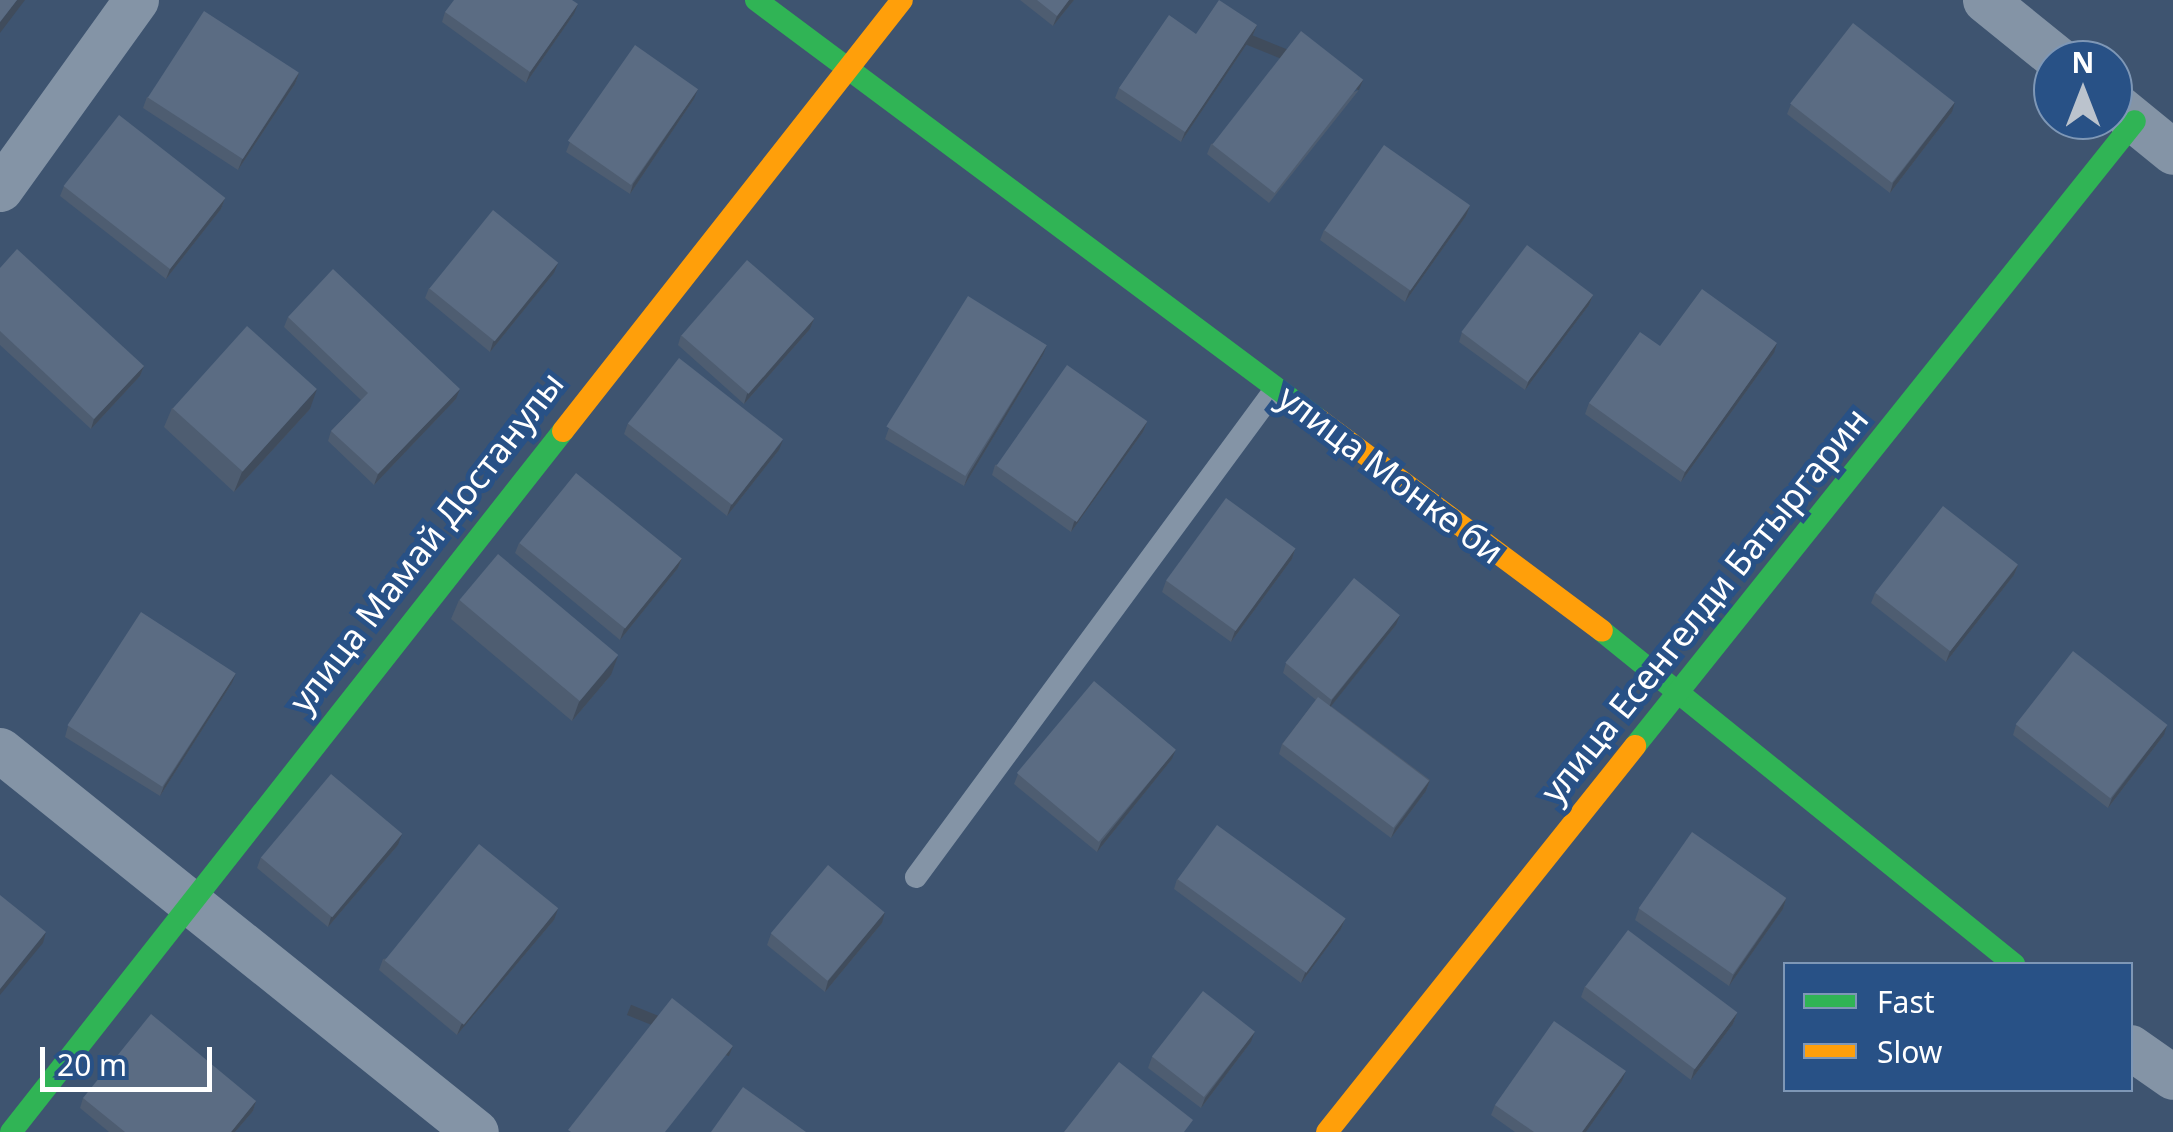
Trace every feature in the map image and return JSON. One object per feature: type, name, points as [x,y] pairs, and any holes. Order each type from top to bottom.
[{"type":"street","points":[[0,189],[136,0]]},
{"type":"street","name":"улица Монке би","points":[[756,0],[1681,690],[2012,962]]},
{"type":"street","name":"улица Мамай Достанулы","points":[[11,1132],[843,65],[902,0]]},
{"type":"street","points":[[1985,0],[2034,40]]},
{"type":"street","points":[[2133,119],[2173,152]]},
{"type":"street","name":"улица Есенгелди Батыргарин","points":[[1327,1132],[1681,690],[2103,140]]},
{"type":"street","points":[[0,750],[476,1132]]},
{"type":"street","points":[[2133,1049],[2173,1076]]},
{"type":"lane","points":[[916,877],[1276,388]]},
{"type":"building","points":[[0,0],[17,0],[0,22]]},
{"type":"building","points":[[454,0],[572,0],[578,4],[530,72],[445,12]]},
{"type":"building","points":[[1037,0],[1069,0],[1057,16]]},
{"type":"building","points":[[1219,0],[1257,25],[1185,132],[1119,88],[1169,15],[1196,34]]},
{"type":"building","points":[[204,11],[299,73],[243,159],[148,97]]},
{"type":"building","points":[[1853,23],[1955,102],[1892,183],[1790,103]]},
{"type":"building","points":[[1301,31],[1363,80],[1275,193],[1212,144]]},
{"type":"building","points":[[635,45],[698,89],[631,185],[568,141]]},
{"type":"building","points":[[119,115],[225,198],[170,269],[64,186]]},
{"type":"building","points":[[1384,145],[1470,205],[1410,290],[1324,230]]},
{"type":"building","points":[[493,210],[558,263],[495,341],[429,288]]},
{"type":"building","points":[[1527,245],[1593,295],[1528,382],[1461,332]]},
{"type":"building","points":[[17,249],[144,366],[94,419],[0,331],[0,268]]},
{"type":"building","points":[[747,260],[814,318],[749,394],[681,335]]},
{"type":"building","points":[[333,269],[460,389],[378,474],[331,431],[368,393],[288,317]]},
{"type":"building","points":[[1702,289],[1777,343],[1685,472],[1589,403],[1640,332],[1660,346]]},
{"type":"building","points":[[968,296],[1047,345],[965,476],[886,427]]},
{"type":"building","points":[[247,326],[317,389],[243,471],[173,408]]},
{"type":"building","points":[[679,358],[783,439],[732,505],[628,423]]},
{"type":"building","points":[[1067,365],[1147,421],[1077,522],[996,466]]},
{"type":"building","points":[[576,473],[682,559],[625,629],[519,543]]},
{"type":"building","points":[[1226,498],[1296,549],[1236,631],[1166,581]]},
{"type":"building","points":[[1943,506],[2018,564],[1950,651],[1875,593]]},
{"type":"building","points":[[498,554],[618,655],[580,701],[459,600]]},
{"type":"building","points":[[1354,578],[1400,615],[1331,700],[1285,663]]},
{"type":"building","points":[[141,612],[236,674],[162,787],[67,725]]},
{"type":"building","points":[[2073,651],[2168,725],[2110,798],[2016,724]]},
{"type":"building","points":[[1094,681],[1176,750],[1099,842],[1017,773]]},
{"type":"building","points":[[1318,697],[1429,781],[1394,828],[1282,744]]},
{"type":"building","points":[[331,774],[402,834],[332,917],[261,857]]},
{"type":"building","points":[[1217,825],[1346,918],[1306,973],[1178,879]]},
{"type":"building","points":[[1692,832],[1786,898],[1733,974],[1639,908]]},
{"type":"building","points":[[479,844],[558,908],[464,1025],[385,961]]},
{"type":"building","points":[[828,865],[885,913],[827,981],[771,933]]},
{"type":"building","points":[[0,895],[46,932],[0,989]]},
{"type":"building","points":[[1628,930],[1737,1012],[1695,1069],[1585,987]]},
{"type":"building","points":[[1203,991],[1255,1032],[1204,1097],[1152,1056]]},
{"type":"building","points":[[672,998],[733,1046],[665,1132],[568,1130]]},
{"type":"building","points":[[151,1014],[256,1101],[231,1132],[125,1132],[83,1098]]},
{"type":"building","points":[[1554,1021],[1626,1071],[1582,1132],[1534,1132],[1495,1105]]},
{"type":"building","points":[[1119,1062],[1193,1120],[1184,1132],[1064,1132]]},
{"type":"building","points":[[743,1087],[806,1132],[711,1132]]},
{"type":"traffic: fast","points":[[756,0],[1318,419]]},
{"type":"traffic: fast","points":[[1635,746],[2135,121]]},
{"type":"traffic: fast","points":[[11,1132],[563,431]]},
{"type":"traffic: fast","points":[[1602,631],[2012,962]]},
{"type":"traffic: slow","points":[[563,431],[902,0]]},
{"type":"traffic: slow","points":[[1318,419],[1602,631]]},
{"type":"traffic: slow","points":[[1327,1132],[1635,746]]}]
